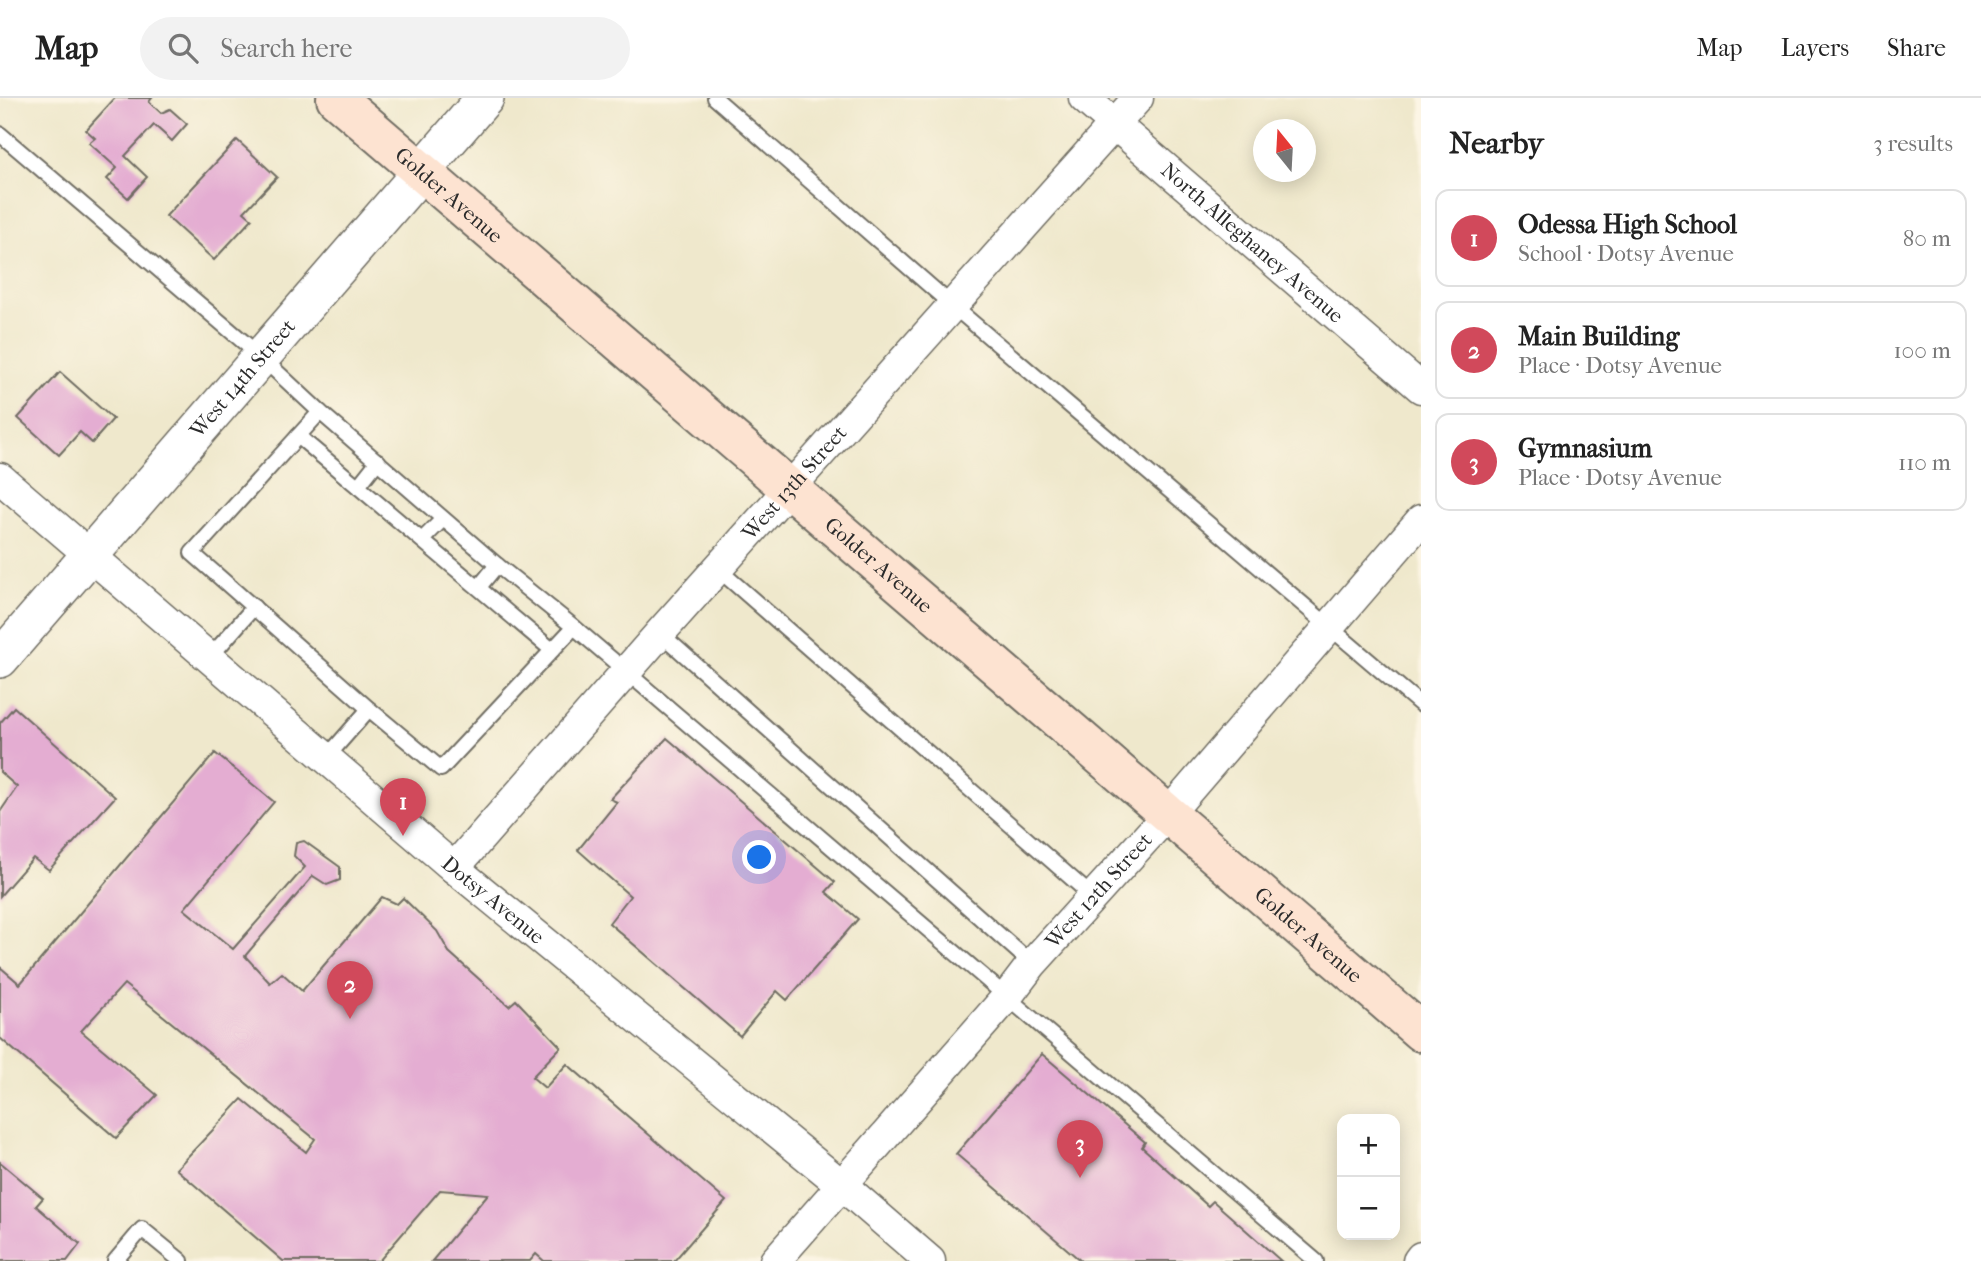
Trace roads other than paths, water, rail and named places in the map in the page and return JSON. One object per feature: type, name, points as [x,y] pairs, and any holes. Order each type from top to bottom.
[{"type":"main road","name":"Golder Avenue","points":[[336,98],[1421,1032]]},
{"type":"street","name":"West 14th Street","points":[[0,659],[485,98]]},
{"type":"street","name":"North Alleghaney Avenue","points":[[1084,98],[1421,388]]},
{"type":"street","name":"West 13th Street","points":[[454,868],[1138,98]]},
{"type":"street","name":"Dotsy Avenue","points":[[0,478],[454,868],[842,1185],[930,1261]]},
{"type":"street","name":"West 12th Street","points":[[775,1261],[1006,998],[1032,964],[1168,814],[1421,520]]},
{"type":"lane","points":[[715,98],[953,306],[1421,705]]},
{"type":"lane","points":[[0,134],[260,356],[443,519],[574,627],[1316,1261]]},
{"type":"lane","points":[[320,412],[192,553],[369,709],[441,769],[574,627]]},
{"type":"lane","points":[[298,436],[552,650]]},
{"type":"lane","points":[[359,485],[378,461]]},
{"type":"lane","points":[[423,539],[443,519]]},
{"type":"lane","points":[[479,587],[497,565]]},
{"type":"lane","points":[[718,569],[1093,897]]},
{"type":"lane","points":[[210,657],[254,607]]},
{"type":"lane","points":[[660,633],[1032,964]]},
{"type":"lane","points":[[326,758],[369,709]]},
{"type":"lane","points":[[115,1261],[142,1229],[181,1261]]},
{"type":"place","name":"Odessa High School","points":[[403,836]]},
{"type":"place","name":"Main Building","points":[[350,1019]]},
{"type":"place","name":"Gymnasium","points":[[1080,1178]]}]
